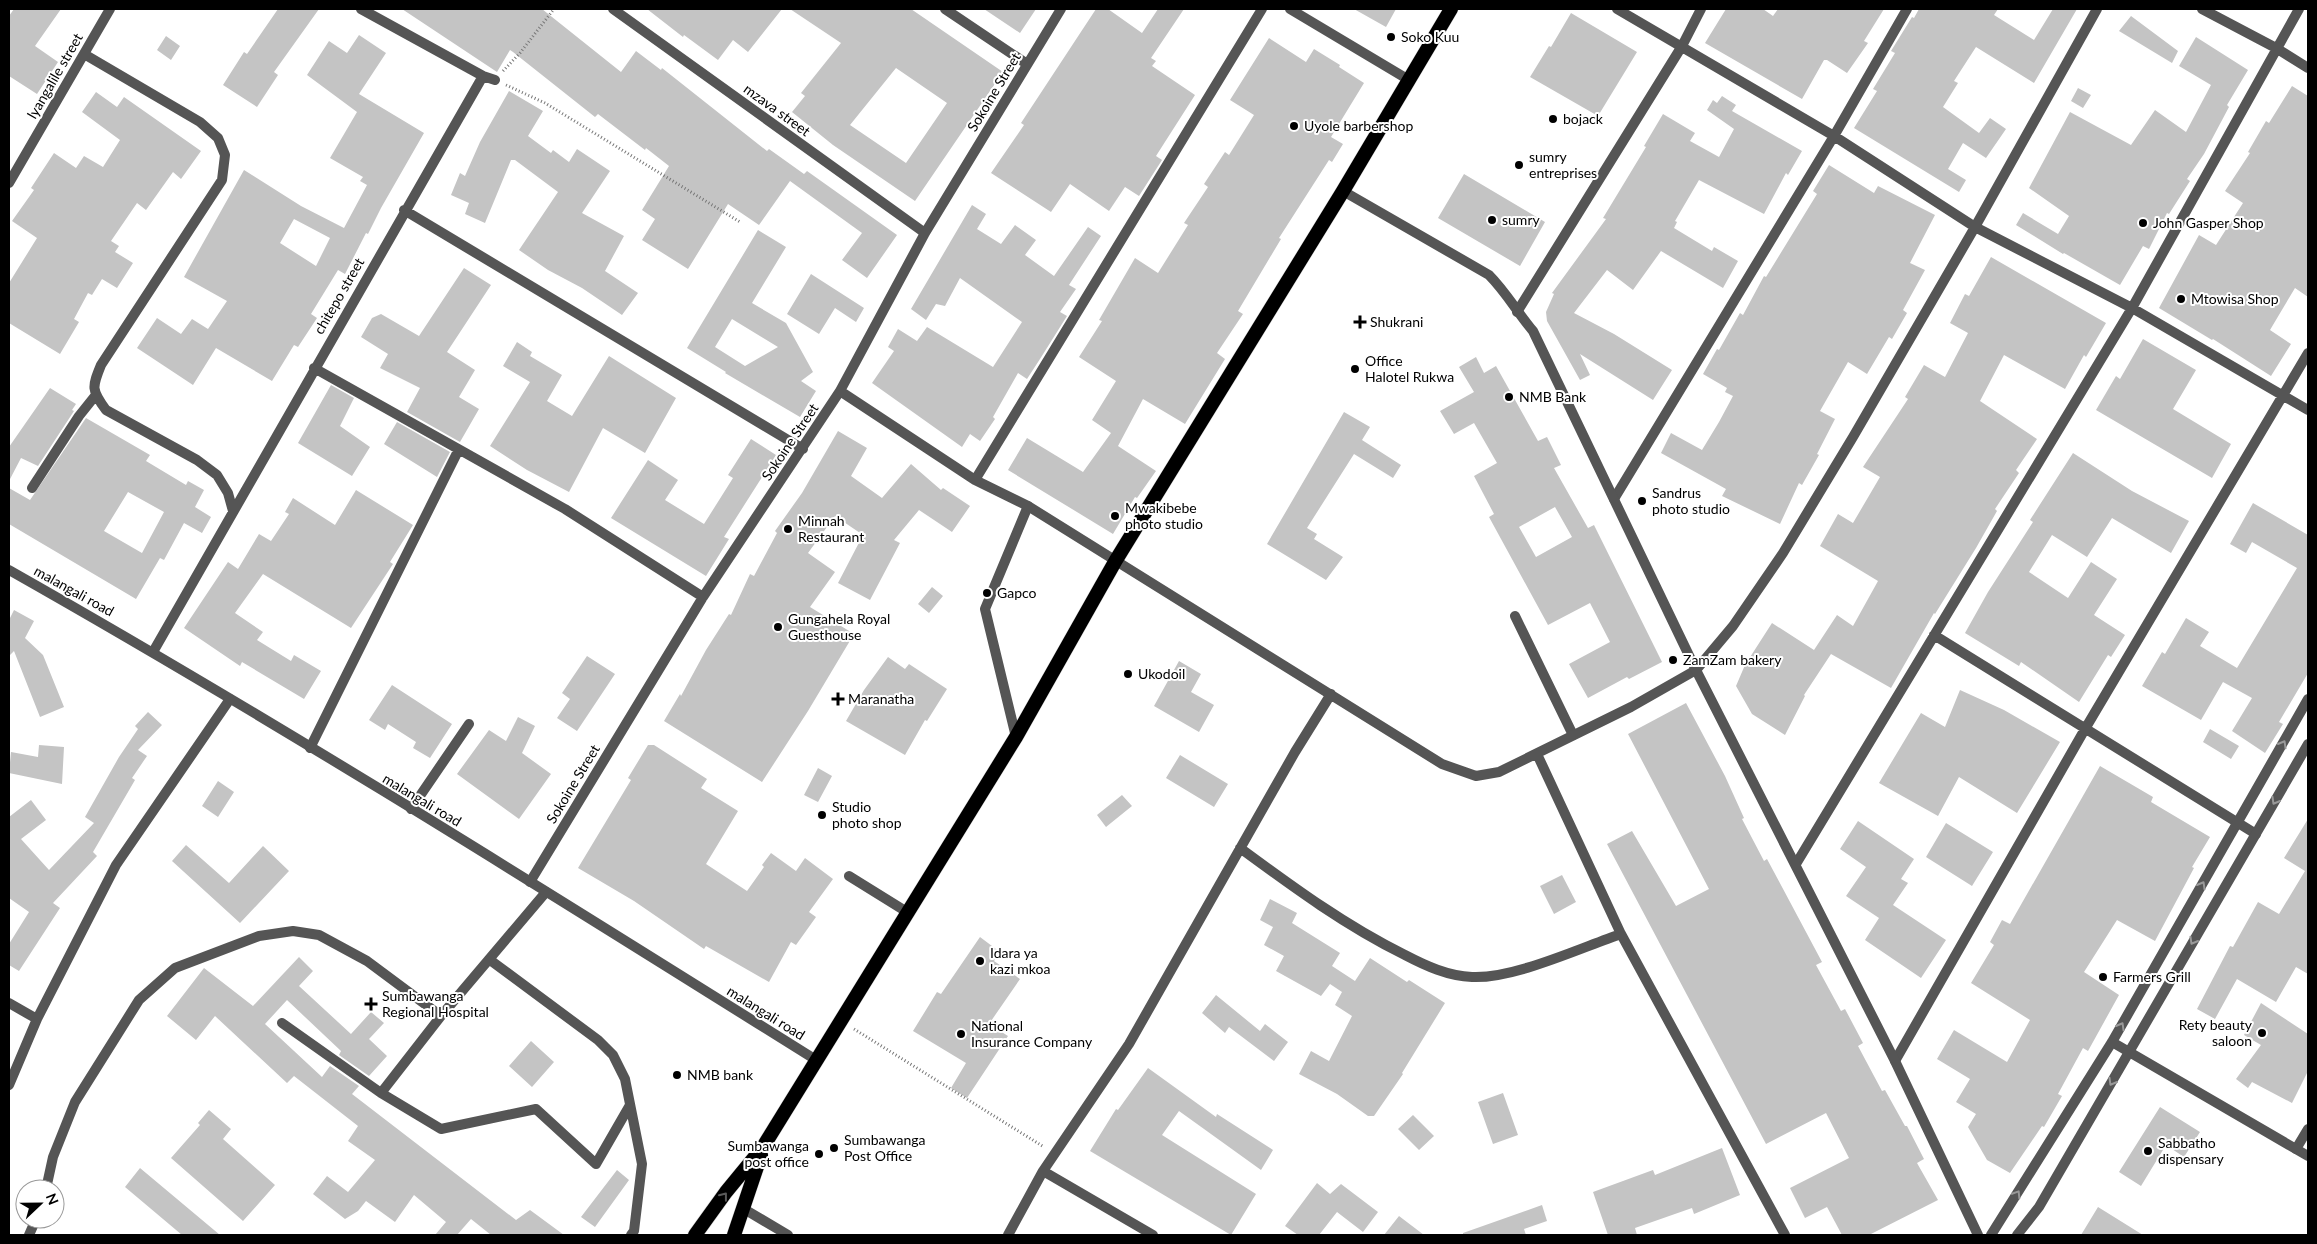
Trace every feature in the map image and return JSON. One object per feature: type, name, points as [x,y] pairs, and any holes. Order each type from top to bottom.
[{"type":"highway","points":[[701,1234],[726,1192],[763,1147],[1016,737],[1116,560],[1343,191],[1451,9]]},
{"type":"highway","points":[[734,1235],[763,1147]]},
{"type":"street","name":"lyangalile street","points":[[9,183],[110,9]]},
{"type":"street","points":[[361,9],[483,76],[495,80]]},
{"type":"street","name":"mzava street","points":[[613,9],[925,233]]},
{"type":"street","points":[[946,9],[1027,64]]},
{"type":"street","name":"Sokoine Street","points":[[530,882],[703,597],[840,391],[925,233],[1061,9]]},
{"type":"street","points":[[975,480],[1262,9]]},
{"type":"street","points":[[1290,9],[1409,80]]},
{"type":"street","points":[[1617,9],[1834,136],[1976,227],[2132,308],[2308,410]]},
{"type":"street","points":[[1517,312],[1682,46],[1701,9]]},
{"type":"street","points":[[1614,499],[1834,136],[1907,9]]},
{"type":"street","points":[[840,391],[975,480],[1028,506],[1442,764],[1476,776],[1499,772],[1646,699],[1696,670],[1733,626],[1783,553],[1976,227],[2097,9]]},
{"type":"street","points":[[2202,9],[2276,48],[2308,68]]},
{"type":"street","points":[[1796,864],[2132,308],[2299,9]]},
{"type":"street","points":[[84,54],[200,122],[218,138],[224,155],[222,180],[101,365],[93,384],[96,396],[106,410],[197,460],[217,475],[228,493],[233,511]]},
{"type":"street","name":"chitepo street","points":[[153,652],[404,210],[483,76]]},
{"type":"street","points":[[1343,191],[1488,275],[1505,291],[1517,312],[1532,331],[1696,670],[1895,1061],[1978,1235]]},
{"type":"street","points":[[404,210],[802,449]]},
{"type":"street","points":[[1895,1061],[2085,729],[2308,353]]},
{"type":"street","points":[[314,368],[458,451],[565,509],[703,597]]},
{"type":"street","points":[[32,488],[80,416],[96,396]]},
{"type":"street","points":[[310,748],[458,451]]},
{"type":"street","points":[[1016,737],[985,609],[1028,506]]},
{"type":"street","name":"malangali road","points":[[9,570],[153,652],[530,882],[816,1060]]},
{"type":"street","points":[[1515,616],[1572,736]]},
{"type":"street","points":[[1934,635],[2256,834]]},
{"type":"street","points":[[1008,1235],[1043,1172],[1129,1044],[1295,752],[1331,694]]},
{"type":"street","points":[[9,1082],[37,1019],[116,865],[230,699]]},
{"type":"street","points":[[1991,1235],[2112,1042],[2308,700]]},
{"type":"street","points":[[411,809],[469,724]]},
{"type":"street","points":[[2017,1235],[2039,1207],[2308,744]]},
{"type":"street","points":[[1537,754],[1621,934],[1785,1235]]},
{"type":"street","points":[[1240,848],[1316,904],[1382,944],[1422,964],[1452,975],[1474,978],[1520,971],[1621,934]]},
{"type":"street","points":[[849,876],[907,912]]},
{"type":"street","points":[[381,1093],[441,1016],[546,892]]},
{"type":"street","points":[[48,1179],[53,1157],[76,1102],[139,1000],[175,968],[259,936],[293,931],[319,935],[367,961],[441,1016]]},
{"type":"street","points":[[490,960],[598,1040],[613,1056],[625,1079],[642,1164],[634,1231],[631,1235]]},
{"type":"street","points":[[9,1002],[37,1019]]},
{"type":"street","points":[[282,1023],[381,1093],[441,1129],[536,1109],[596,1164],[630,1105]]},
{"type":"street","points":[[2112,1042],[2308,1156]]},
{"type":"street","points":[[2296,1149],[2308,1129]]},
{"type":"street","points":[[1043,1172],[1153,1235]]},
{"type":"street","points":[[744,1209],[788,1235]]},
{"type":"path","points":[[554,9],[520,53],[495,80],[546,102],[740,222]]},
{"type":"path","points":[[840,1020],[1055,1154]]},
{"type":"building","points":[[14,9],[61,9],[35,46],[58,62],[37,94],[9,76],[9,16]]},
{"type":"building","points":[[278,9],[319,9],[274,72],[278,75],[257,107],[223,85],[244,52],[247,54]]},
{"type":"building","points":[[402,9],[542,9],[621,72],[636,51],[661,70],[662,68],[767,151],[769,149],[804,174],[807,171],[897,235],[867,278],[842,260],[862,233],[790,181],[759,225],[728,204],[688,269],[642,240],[655,219],[642,210],[669,166],[598,114],[595,117],[510,50],[497,72]]},
{"type":"building","points":[[647,9],[782,9],[748,52],[733,40],[718,60],[684,35],[683,37]]},
{"type":"building","points":[[790,9],[911,9],[1003,72],[915,201],[833,145],[792,112],[805,96],[801,93],[841,43]],"holes":[[[896,68],[947,103],[906,163],[850,125]]]},
{"type":"building","points":[[984,9],[1036,9],[1020,33]]},
{"type":"building","points":[[1096,9],[1108,9],[1142,33],[1158,9],[1184,9],[1151,58],[1156,61],[1152,66],[1195,95],[1156,156],[1162,160],[1139,196],[1125,187],[1109,211],[1070,184],[1051,212],[991,173],[1024,125],[1021,123]]},
{"type":"building","points":[[1354,9],[1396,9],[1386,27]]},
{"type":"building","points":[[1726,9],[1763,9],[1773,16],[1778,9],[1884,9],[1864,41],[1868,43],[1847,73],[1824,60],[1802,99],[1705,43]]},
{"type":"building","points":[[1919,9],[1998,9],[1994,15],[2034,40],[2053,9],[2077,9],[2034,83],[1976,47],[1954,81],[1958,83],[1943,107],[1979,133],[1990,118],[2006,129],[1986,158],[1963,143],[1948,169],[1966,180],[1959,192],[1854,128],[1877,91],[1873,89],[1895,53],[1891,51]]},
{"type":"building","points":[[1571,13],[1637,52],[1598,116],[1530,77]]},
{"type":"building","points":[[2131,16],[2178,51],[2172,63],[2119,31]]},
{"type":"building","points":[[359,35],[386,53],[359,94],[424,133],[368,234],[366,233],[345,274],[338,270],[311,314],[317,318],[298,347],[294,345],[272,381],[216,348],[193,385],[137,348],[157,318],[181,334],[192,319],[208,329],[227,301],[184,277],[244,170],[301,206],[344,228],[367,185],[360,181],[363,177],[330,158],[357,112],[307,75],[329,41],[347,53]],"holes":[[[294,219],[330,238],[316,266],[280,243]]]},
{"type":"building","points":[[166,36],[180,46],[171,60],[157,50]]},
{"type":"building","points":[[2196,37],[2248,70],[2227,105],[2229,107],[2204,154],[2187,179],[2190,181],[2169,214],[2167,213],[2149,249],[2143,246],[2120,285],[2063,254],[2016,225],[2023,213],[2058,234],[2069,216],[2029,188],[2070,112],[2131,145],[2155,110],[2186,132],[2211,85],[2179,66]]},
{"type":"building","points":[[1269,38],[1306,62],[1314,49],[1364,83],[1331,137],[1343,144],[1332,162],[1329,160],[1279,238],[1281,239],[1238,311],[1243,314],[1217,353],[1225,359],[1185,424],[1143,399],[1118,446],[1156,471],[1137,498],[1135,497],[1113,534],[1008,470],[1027,438],[1083,472],[1111,433],[1092,420],[1116,381],[1079,357],[1102,321],[1099,320],[1135,258],[1158,273],[1188,225],[1184,223],[1208,187],[1204,184],[1225,152],[1229,155],[1254,115],[1230,100]]},
{"type":"building","points":[[2292,86],[2308,96],[2308,297],[2295,288],[2270,330],[2291,344],[2271,376],[2213,339],[2159,308],[2199,235],[2216,245],[2243,203],[2225,191],[2250,153],[2248,152],[2266,121],[2269,123]]},
{"type":"building","points":[[2078,88],[2091,95],[2083,108],[2071,101]]},
{"type":"building","points":[[509,91],[543,111],[528,136],[551,153],[553,150],[569,162],[577,149],[610,171],[582,213],[624,236],[605,271],[638,293],[622,315],[519,250],[558,192],[515,160],[511,160],[485,223],[465,214],[469,203],[451,195],[460,173],[465,176],[480,142]]},
{"type":"building","points":[[96,92],[117,107],[124,97],[201,151],[181,179],[173,172],[146,210],[137,203],[111,241],[119,246],[115,252],[133,263],[117,288],[102,279],[92,295],[88,293],[74,319],[79,322],[60,354],[9,323],[9,283],[37,238],[12,221],[34,190],[31,188],[54,153],[76,168],[84,156],[103,167],[120,140],[82,112]]},
{"type":"building","points":[[1722,96],[1736,105],[1732,111],[1802,151],[1788,175],[1786,173],[1764,214],[1699,180],[1675,221],[1677,222],[1674,228],[1712,251],[1714,247],[1738,261],[1723,288],[1661,251],[1633,290],[1607,270],[1574,313],[1614,334],[1672,370],[1653,400],[1580,354],[1590,375],[1580,380],[1547,321],[1546,312],[1554,294],[1552,293],[1606,219],[1603,218],[1646,147],[1644,146],[1663,114],[1695,133],[1690,141],[1719,157],[1734,129],[1707,110],[1713,100],[1717,103]]},
{"type":"building","points":[[1829,165],[1874,193],[1878,186],[1935,215],[1910,263],[1925,270],[1903,310],[1907,313],[1892,339],[1889,337],[1867,374],[1848,362],[1820,411],[1835,419],[1817,454],[1819,455],[1802,485],[1799,483],[1780,524],[1722,496],[1726,489],[1661,453],[1671,433],[1702,450],[1719,422],[1733,396],[1725,392],[1727,388],[1703,374],[1740,313],[1743,315],[1764,276],[1766,277],[1817,194],[1813,191]]},
{"type":"building","name":"sumry","points":[[1464,174],[1545,222],[1520,266],[1438,218]]},
{"type":"building","points":[[972,205],[986,214],[977,229],[1001,244],[1015,225],[1036,240],[1025,255],[1054,276],[1088,227],[1101,236],[1069,285],[1076,289],[1060,312],[1067,316],[1027,379],[1018,373],[993,417],[995,419],[980,441],[970,434],[962,447],[872,383],[894,351],[888,347],[898,329],[917,341],[927,327],[993,367],[1022,322],[960,278],[945,306],[936,304],[926,320],[911,309]]},
{"type":"building","points":[[758,230],[786,247],[752,303],[786,323],[813,372],[801,381],[816,391],[800,417],[725,373],[687,348]],"holes":[[[732,319],[778,347],[745,366],[715,347]]]},
{"type":"building","points":[[1991,257],[2106,323],[2086,357],[2084,355],[2065,389],[2004,355],[1980,401],[2037,439],[2016,470],[2019,473],[1995,509],[1997,511],[1976,548],[1934,613],[1891,688],[1831,654],[1804,695],[1785,735],[1752,714],[1736,686],[1745,665],[1772,623],[1814,650],[1837,615],[1853,626],[1878,581],[1820,546],[1838,514],[1853,523],[1880,477],[1863,467],[1908,399],[1905,397],[1924,365],[1945,377],[1968,333],[1950,323],[1965,294],[1969,296]]},
{"type":"building","points":[[464,268],[491,285],[447,352],[475,370],[459,397],[479,409],[460,442],[407,412],[420,388],[380,368],[388,354],[361,337],[372,318],[381,314],[419,336]]},
{"type":"building","points":[[811,274],[864,308],[856,322],[835,308],[819,334],[787,314]]},
{"type":"building","points":[[2143,339],[2196,370],[2173,409],[2231,444],[2212,478],[2096,410],[2116,376],[2120,379]]},
{"type":"building","points":[[517,342],[532,352],[530,356],[562,375],[547,401],[572,416],[609,356],[676,398],[645,453],[603,428],[569,492],[527,470],[490,446],[530,382],[503,366]]},
{"type":"building","points":[[1476,357],[1484,373],[1496,366],[1538,441],[1547,437],[1561,465],[1554,468],[1588,528],[1594,525],[1662,662],[1629,679],[1627,677],[1588,698],[1569,664],[1610,642],[1590,603],[1548,625],[1489,517],[1494,514],[1474,476],[1497,463],[1474,423],[1454,434],[1440,411],[1474,392],[1459,367]],"holes":[[[1555,507],[1572,537],[1536,557],[1519,527]]]},
{"type":"building","points":[[331,385],[354,398],[340,426],[370,447],[352,476],[298,443]]},
{"type":"building","points":[[50,388],[76,404],[72,410],[74,411],[38,466],[21,458],[9,481],[9,447]]},
{"type":"building","points":[[1344,412],[1370,427],[1362,440],[1401,465],[1393,478],[1354,454],[1307,528],[1317,534],[1314,539],[1343,557],[1326,580],[1267,544]]},
{"type":"building","points":[[86,418],[150,455],[146,461],[186,485],[188,481],[204,490],[195,507],[211,517],[202,533],[184,523],[164,560],[160,558],[136,599],[9,524],[9,488],[30,500]],"holes":[[[128,492],[164,512],[142,553],[104,531]]]},
{"type":"building","points":[[397,422],[450,452],[437,477],[384,444]]},
{"type":"building","points":[[838,431],[867,448],[851,476],[882,498],[911,464],[941,490],[943,488],[970,506],[952,532],[919,510],[894,540],[900,543],[870,600],[838,583],[863,535],[835,516],[808,553],[835,572],[810,607],[854,634],[808,711],[762,782],[664,721],[680,694],[681,696],[706,650],[729,614],[731,615],[750,574],[754,576],[777,533],[775,531],[802,493]]},
{"type":"building","points":[[751,439],[776,455],[724,537],[729,539],[706,576],[611,518],[648,460],[678,480],[665,500],[704,524],[733,478],[728,475]]},
{"type":"building","points":[[2073,453],[2132,491],[2189,521],[2171,553],[2112,518],[2087,557],[2052,535],[2029,572],[2068,598],[2091,562],[2117,579],[2094,615],[2125,635],[2111,657],[2108,655],[2079,702],[2021,662],[2019,666],[1965,633],[1988,592],[2033,522],[2030,520]]},
{"type":"building","points":[[356,490],[413,525],[390,562],[393,564],[351,628],[263,574],[235,613],[263,632],[257,640],[291,661],[294,655],[321,671],[304,699],[242,662],[240,666],[184,628],[228,562],[238,569],[259,534],[271,541],[289,514],[285,512],[293,498],[335,525]]},
{"type":"building","points":[[2253,503],[2308,535],[2308,673],[2279,722],[2283,724],[2265,753],[2232,731],[2252,698],[2223,682],[2201,720],[2142,686],[2162,652],[2165,654],[2186,618],[2209,632],[2200,646],[2237,668],[2297,568],[2252,542],[2246,553],[2230,544]]},
{"type":"building","points":[[932,587],[943,596],[929,613],[918,604]]},
{"type":"building","points":[[14,610],[34,621],[25,638],[43,655],[64,707],[40,717],[14,651],[9,656],[9,620]]},
{"type":"building","points":[[587,656],[615,674],[577,731],[557,718],[570,699],[562,693]]},
{"type":"building","points":[[888,657],[905,669],[909,664],[947,689],[927,721],[925,720],[905,755],[846,721],[864,690]]},
{"type":"building","points":[[1179,661],[1201,674],[1191,692],[1214,705],[1199,732],[1154,706]]},
{"type":"building","points":[[392,685],[452,724],[430,758],[413,748],[416,742],[388,724],[385,730],[369,720]]},
{"type":"building","points":[[1960,690],[2004,710],[2060,742],[2017,813],[1959,777],[1938,816],[1879,783],[1921,713],[1945,727]]},
{"type":"building","points":[[1686,703],[1725,776],[1744,818],[1742,819],[1764,861],[1767,859],[1822,962],[1816,965],[1841,1011],[1845,1009],[1863,1043],[1858,1046],[1882,1091],[1885,1090],[1924,1159],[1917,1163],[1938,1200],[1869,1235],[1842,1235],[1827,1207],[1805,1218],[1790,1188],[1849,1158],[1826,1113],[1766,1144],[1607,844],[1632,831],[1676,906],[1709,889],[1628,734]]},
{"type":"building","points":[[148,712],[162,725],[138,750],[147,756],[132,778],[135,780],[93,852],[97,856],[53,903],[60,908],[19,971],[9,965],[9,944],[29,912],[9,898],[9,817],[31,800],[46,820],[21,839],[49,870],[94,823],[85,817],[119,757],[138,729],[135,726]]},
{"type":"building","points":[[518,717],[535,726],[522,753],[551,774],[519,819],[457,774],[489,730],[506,741]]},
{"type":"building","points":[[2210,729],[2239,746],[2231,759],[2203,742]]},
{"type":"building","points":[[39,745],[64,747],[62,784],[9,773],[11,752],[38,757]]},
{"type":"building","points":[[648,745],[654,745],[707,779],[701,788],[738,811],[706,864],[747,891],[764,867],[762,865],[771,853],[796,871],[805,858],[833,879],[809,912],[816,917],[796,945],[791,942],[769,982],[706,946],[704,949],[634,901],[578,868],[631,780],[628,778]]},
{"type":"building","points":[[1180,755],[1228,784],[1214,807],[1166,778]]},
{"type":"building","points":[[2100,766],[2153,797],[2151,802],[2210,837],[2192,867],[2194,868],[2155,941],[2117,920],[2084,972],[2119,995],[2088,1051],[2083,1048],[2058,1094],[2062,1096],[2044,1127],[2042,1126],[2010,1173],[1987,1160],[1968,1127],[1976,1114],[1956,1102],[1970,1079],[1937,1059],[1954,1030],[2007,1062],[2030,1020],[1971,983],[1994,945],[1990,942],[2002,920],[2010,924]]},
{"type":"building","points":[[818,768],[832,776],[818,802],[804,795]]},
{"type":"building","points":[[218,781],[234,792],[218,817],[202,806]]},
{"type":"building","points":[[1122,795],[1132,806],[1106,827],[1097,815]]},
{"type":"building","points":[[2308,819],[2308,974],[2296,967],[2276,1002],[2237,979],[2215,1019],[2197,1009],[2230,946],[2233,947],[2258,902],[2279,914],[2305,871],[2284,858]]},
{"type":"building","points":[[1858,821],[1914,859],[1901,879],[1908,883],[1893,905],[1946,940],[1921,978],[1865,940],[1879,918],[1846,896],[1866,867],[1840,849]]},
{"type":"building","points":[[1946,823],[1993,852],[1972,886],[1926,857]]},
{"type":"building","points":[[186,845],[229,883],[263,846],[289,871],[240,923],[172,861]]},
{"type":"building","points":[[1562,875],[1576,902],[1554,914],[1540,886]]},
{"type":"building","points":[[1270,899],[1297,913],[1292,923],[1340,953],[1332,966],[1355,981],[1370,958],[1407,982],[1409,980],[1445,1003],[1403,1074],[1374,1116],[1368,1116],[1337,1094],[1299,1074],[1311,1051],[1329,1061],[1352,1016],[1335,1005],[1342,992],[1330,984],[1321,996],[1276,971],[1284,956],[1264,945],[1273,927],[1260,920]]},
{"type":"building","points":[[980,937],[1000,952],[994,961],[1020,979],[989,1024],[1008,1036],[967,1098],[951,1088],[966,1063],[913,1031],[937,992],[941,994]]},
{"type":"building","points":[[299,957],[313,971],[299,986],[351,1034],[371,1012],[384,1023],[369,1039],[387,1056],[369,1076],[339,1055],[341,1051],[287,1000],[265,1024],[322,1077],[330,1066],[359,1086],[352,1094],[516,1220],[530,1210],[564,1235],[491,1235],[471,1219],[457,1235],[435,1235],[446,1222],[414,1195],[395,1222],[366,1201],[358,1211],[345,1219],[313,1194],[327,1176],[348,1192],[375,1160],[348,1141],[358,1126],[294,1076],[287,1083],[215,1016],[196,1040],[167,1016],[204,968],[253,1006]]},
{"type":"building","points":[[1216,995],[1260,1031],[1265,1024],[1288,1042],[1274,1061],[1229,1027],[1225,1033],[1202,1013]]},
{"type":"building","points":[[2261,1003],[2308,1034],[2308,1071],[2292,1103],[2252,1082],[2248,1088],[2236,1079],[2261,1045],[2244,1035]]},
{"type":"building","points":[[531,1041],[554,1062],[532,1087],[509,1066]]},
{"type":"building","points":[[1148,1068],[1216,1117],[1217,1114],[1273,1150],[1261,1170],[1179,1111],[1162,1135],[1256,1194],[1231,1235],[1090,1151],[1116,1109],[1118,1110]]},
{"type":"building","points":[[1503,1093],[1518,1135],[1493,1144],[1478,1102]]},
{"type":"building","name":"Sabbatho dispensary","points":[[2160,1107],[2200,1132],[2184,1157],[2166,1145],[2141,1186],[2119,1172]]},
{"type":"building","points":[[209,1110],[231,1129],[223,1139],[275,1185],[243,1221],[171,1158],[200,1125],[198,1123]]},
{"type":"building","points":[[1413,1115],[1434,1136],[1419,1150],[1398,1129]]},
{"type":"building","points":[[1722,1148],[1740,1195],[1694,1214],[1692,1208],[1635,1228],[1637,1235],[1608,1235],[1593,1192],[1653,1170],[1655,1175]]},
{"type":"building","points":[[140,1168],[220,1235],[182,1235],[125,1187]]},
{"type":"building","points":[[617,1170],[629,1180],[595,1227],[581,1217]]},
{"type":"building","points":[[1317,1183],[1330,1194],[1341,1184],[1378,1212],[1363,1232],[1337,1212],[1319,1235],[1298,1235],[1285,1226]]},
{"type":"building","points":[[1542,1205],[1547,1221],[1524,1229],[1526,1235],[1463,1235],[1463,1233]]},
{"type":"building","points":[[2098,1207],[2143,1235],[2081,1235]]},
{"type":"building","points":[[1399,1216],[1424,1235],[1384,1235]]},
{"type":"place","name":"Soko Kuu","points":[[1391,37]]},
{"type":"place","name":"bojack","points":[[1553,119]]},
{"type":"place","name":"Uyole barbershop","points":[[1294,126]]},
{"type":"place","name":"sumry entreprises","points":[[1519,165]]},
{"type":"place","name":"sumry","points":[[1492,220]]},
{"type":"place","name":"John Gasper Shop","points":[[2143,223]]},
{"type":"place","name":"Mtowisa Shop","points":[[2181,299]]},
{"type":"place","name":"Shukrani","points":[[1360,322]]},
{"type":"place","name":"Office Halotel Rukwa","points":[[1355,369]]},
{"type":"place","name":"NMB Bank","points":[[1509,397]]},
{"type":"place","name":"Sandrus photo studio","points":[[1642,501]]},
{"type":"place","name":"Mwakibebe photo studio","points":[[1115,516]]},
{"type":"place","name":"Minnah Restaurant","points":[[788,529]]},
{"type":"place","name":"Gapco","points":[[987,593]]},
{"type":"place","name":"Gungahela Royal Guesthouse","points":[[778,627]]},
{"type":"place","name":"ZamZam bakery","points":[[1673,660]]},
{"type":"place","name":"Ukodoil","points":[[1128,674]]},
{"type":"place","name":"Maranatha","points":[[838,699]]},
{"type":"place","name":"Studio photo shop","points":[[822,815]]},
{"type":"place","name":"Idara ya kazi mkoa","points":[[980,961]]},
{"type":"place","name":"Farmers Grill","points":[[2103,977]]},
{"type":"place","name":"Sumbawanga Regional Hospital","points":[[371,1004]]},
{"type":"place","name":"Rety beauty saloon","points":[[2262,1033]]},
{"type":"place","name":"National Insurance Company","points":[[961,1034]]},
{"type":"place","name":"NMB bank","points":[[677,1075]]},
{"type":"place","name":"Sumbawanga Post Office","points":[[834,1148]]},
{"type":"place","name":"Sabbatho dispensary","points":[[2148,1151]]},
{"type":"place","name":"Sumbawanga post office","points":[[819,1154]]}]
